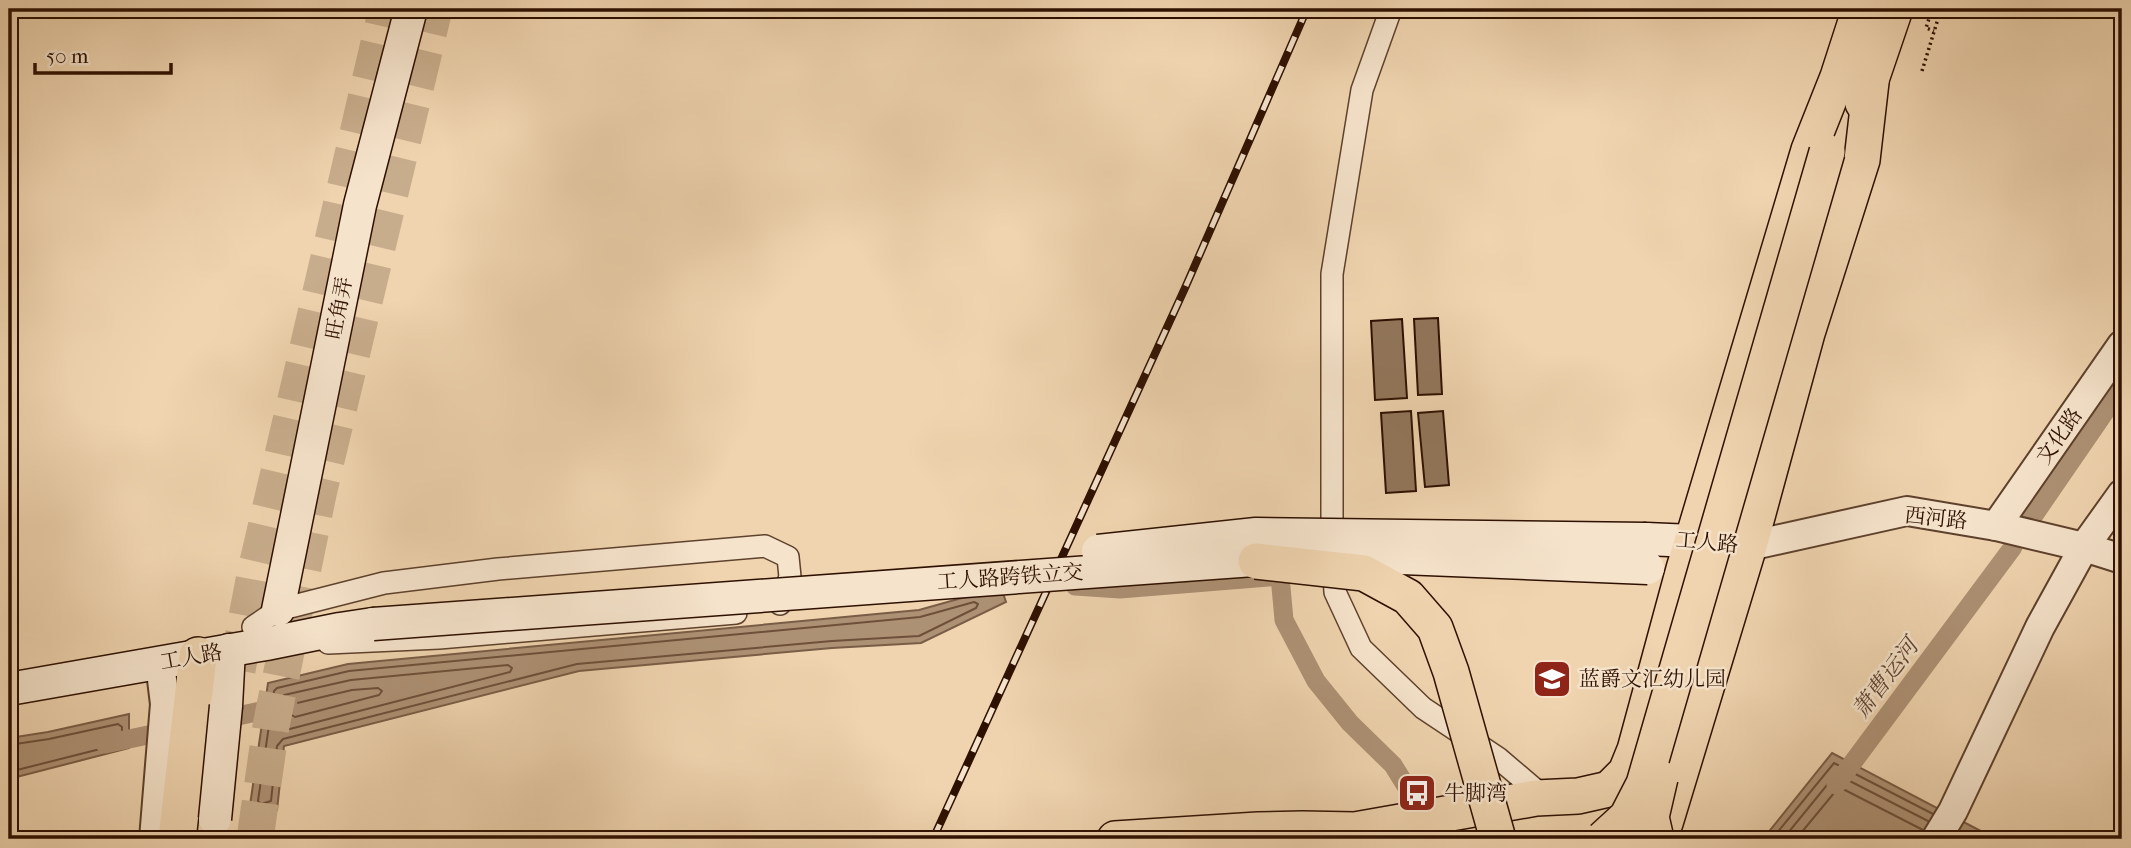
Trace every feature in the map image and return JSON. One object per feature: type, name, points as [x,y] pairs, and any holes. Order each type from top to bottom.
[{"type":"highway","points":[[186,831],[200,705],[214,653]]},
{"type":"main road","name":"旺角弄","points":[[266,627],[360,205],[411,9]]},
{"type":"main road","points":[[1658,839],[1651,817],[1657,788],[1836,152],[1854,80],[1860,9]]},
{"type":"main road","points":[[1355,831],[1545,797],[1578,796],[1609,789],[1626,772],[1635,750],[1689,554],[1809,150],[1895,9]]},
{"type":"main road","points":[[1658,839],[1749,546],[1807,333],[1863,160],[1854,80]]},
{"type":"main road","points":[[1603,839],[1627,817],[1644,784],[1836,152]]},
{"type":"main road","name":"工人路跨铁立交","points":[[372,616],[569,589],[1027,559],[1256,534],[1647,554]]},
{"type":"main road","name":"工人路","points":[[1647,554],[1689,554],[1749,546]]},
{"type":"main road","name":"工人路跨铁立交","points":[[372,616],[1256,561],[1315,554],[1647,554]]},
{"type":"main road","points":[[1256,561],[1364,573],[1408,597],[1435,628],[1451,673],[1498,839]]},
{"type":"main road","name":"工人路","points":[[9,670],[266,627],[340,629],[372,616]]},
{"type":"main road","name":"工人路","points":[[9,689],[214,653],[266,627]]},
{"type":"main road","points":[[1672,795],[1672,830],[1678,839]]},
{"type":"main road","points":[[1115,839],[1302,828],[1441,839]]},
{"type":"street","points":[[1391,9],[1362,90],[1332,274],[1332,541],[1335,592],[1361,648],[1423,708],[1498,758],[1545,797]]},
{"type":"street","name":"文化路","points":[[1996,526],[2122,345]]},
{"type":"street","points":[[1936,839],[1953,811],[2039,627],[2084,547],[2122,495]]},
{"type":"street","name":"西河路","points":[[1749,546],[1907,511],[1996,526],[2122,559]]},
{"type":"street","points":[[765,546],[788,557],[790,577],[782,603],[764,611],[439,638],[340,643],[266,627],[384,583],[498,569],[765,546]]},
{"type":"street","points":[[160,663],[200,705]]},
{"type":"path","points":[[1932,9],[1926,28],[1934,31]]},
{"type":"path","points":[[1922,71],[1941,9]]},
{"type":"water","points":[[1001,587],[1006,602],[921,643],[832,648],[579,671],[284,746],[277,810],[249,812],[268,683],[348,664],[919,610]]},
{"type":"water","points":[[129,714],[129,748],[9,779],[9,738]]},
{"type":"water","points":[[1832,753],[1996,839],[1763,839]]},
{"type":"building","points":[[1438,318],[1442,394],[1418,395],[1414,319]]},
{"type":"building","points":[[1402,319],[1407,398],[1375,400],[1371,321]]},
{"type":"building","points":[[1411,411],[1416,491],[1386,493],[1381,413]]},
{"type":"building","points":[[1443,411],[1449,485],[1425,487],[1418,413]]},
{"type":"waterway","name":"萧曹运河","points":[[2032,518],[2122,387]]},
{"type":"waterway","name":"萧曹运河","points":[[1836,785],[2013,547]]},
{"type":"waterway","points":[[1075,586],[1120,589],[1280,576],[1284,620],[1316,681],[1350,723],[1393,765],[1406,786]]},
{"type":"waterway","points":[[215,721],[288,705]]},
{"type":"waterway","points":[[105,744],[172,730]]},
{"type":"tunnel","points":[[237,670],[255,575],[387,9]]},
{"type":"tunnel","points":[[255,839],[271,726],[318,494],[434,9]]},
{"type":"railway","points":[[933,839],[1185,288],[1307,9]]},
{"type":"place","name":"蓝爵文汇幼儿园","points":[[1552,679]]},
{"type":"place","name":"牛脚湾","points":[[1417,793]]}]
